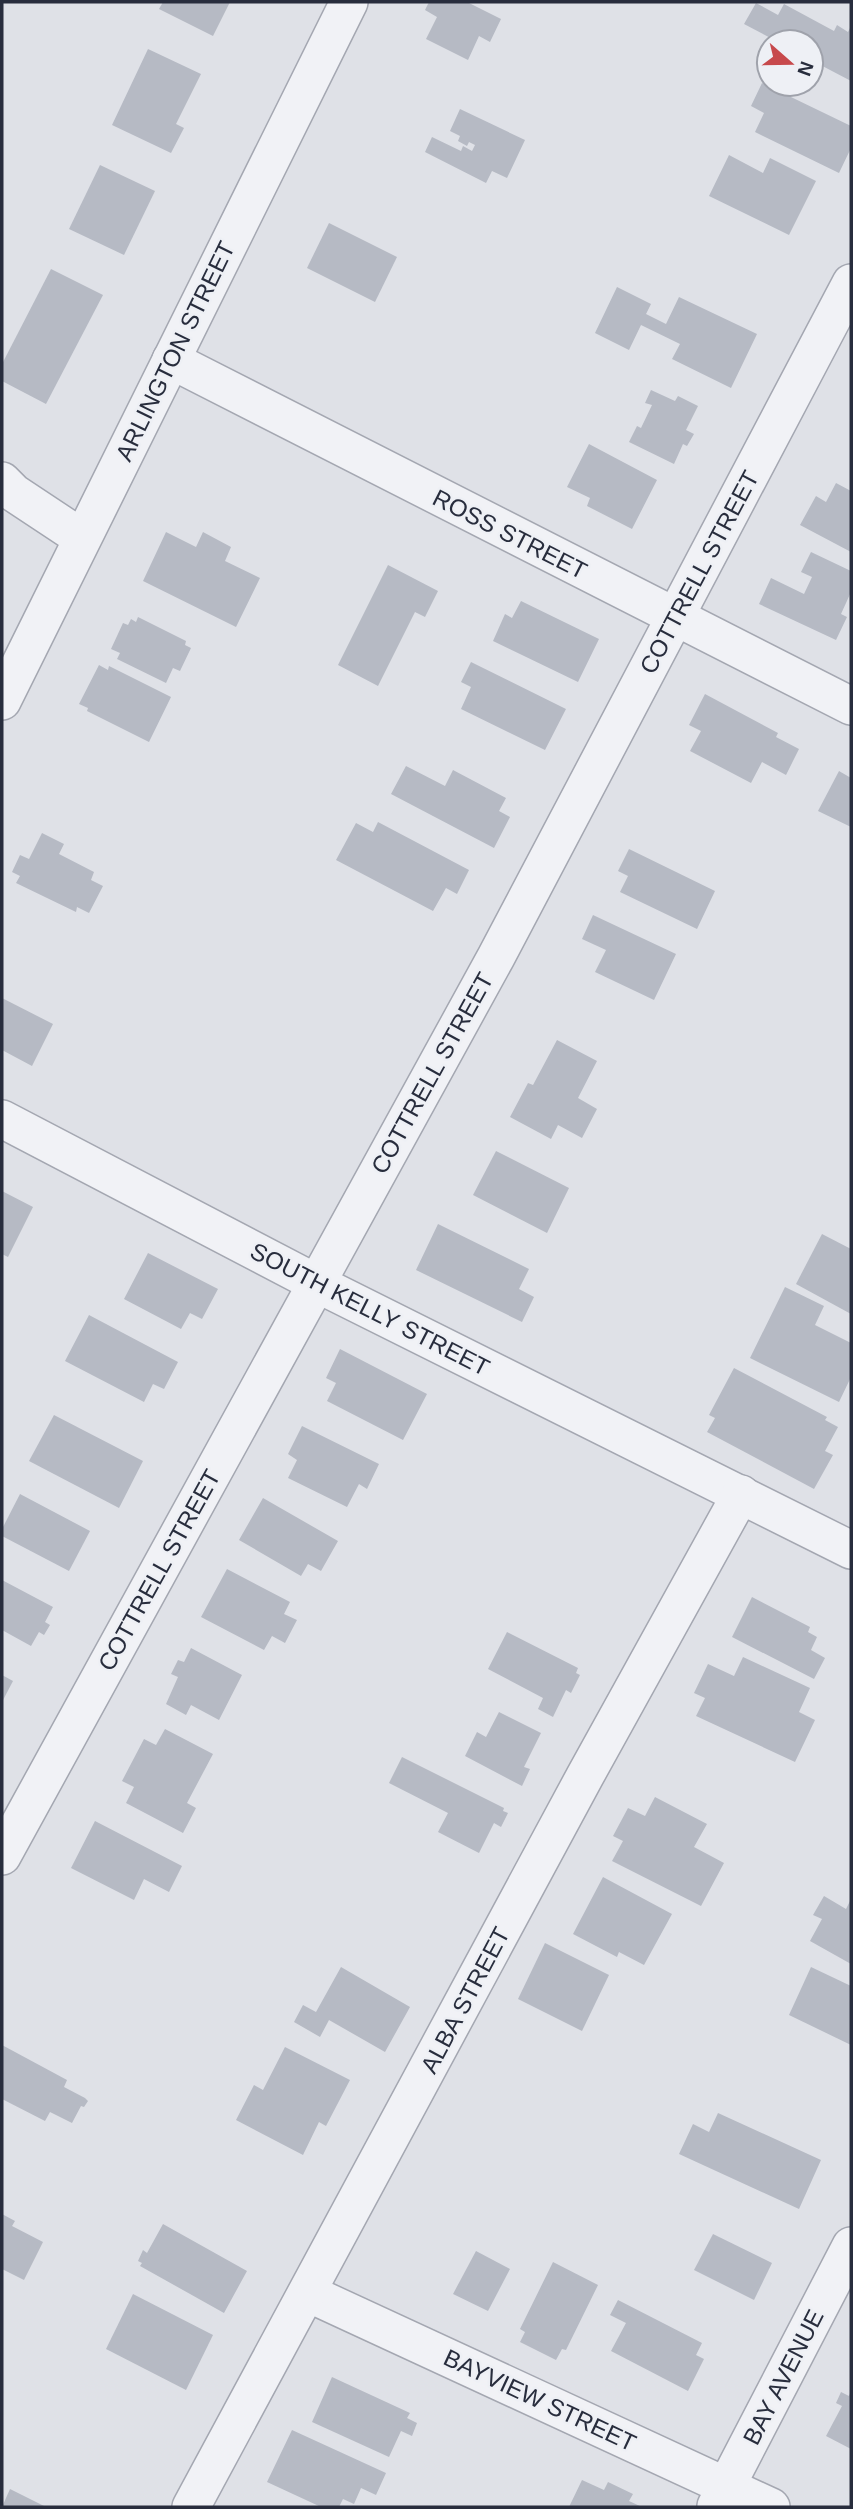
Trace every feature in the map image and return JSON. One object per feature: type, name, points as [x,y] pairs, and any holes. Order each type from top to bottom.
[{"type":"street","name":"ARLINGTON STREET","points":[[2,701],[349,2]]},
{"type":"street","name":"COTTRELL STREET","points":[[2,1856],[496,957],[851,283]]},
{"type":"street","name":"ROSS STREET","points":[[170,360],[851,706]]},
{"type":"street","points":[[2,481],[14,493],[82,538]]},
{"type":"street","name":"SOUTH KELLY STREET","points":[[2,1119],[316,1283],[851,1549]]},
{"type":"street","name":"ALBA STREET","points":[[191,2507],[585,1776],[741,1494]]},
{"type":"street","name":"BAY AVENUE","points":[[721,2497],[851,2246]]},
{"type":"street","name":"BAYVIEW STREET","points":[[308,2293],[721,2497],[771,2507]]},
{"type":"building","points":[[163,2],[230,2],[213,36],[159,9]]},
{"type":"building","points":[[429,2],[467,2],[501,19],[490,42],[479,36],[468,60],[426,39],[437,17],[425,10]]},
{"type":"building","points":[[756,3],[778,15],[784,4],[834,31],[837,25],[848,32],[851,26],[851,81],[825,67],[825,28],[755,30],[744,24]]},
{"type":"building","points":[[148,49],[201,74],[176,124],[184,128],[171,153],[112,125]]},
{"type":"building","points":[[755,98],[793,98],[851,126],[851,148],[839,173],[755,132],[764,113],[751,106]]},
{"type":"building","points":[[460,109],[525,140],[507,178],[492,171],[486,183],[425,152],[432,137],[461,151],[463,146],[472,151],[475,145],[469,142],[467,146],[458,141],[460,136],[450,131]]},
{"type":"building","points":[[729,155],[763,173],[770,158],[816,181],[789,235],[709,196]]},
{"type":"building","points":[[100,165],[155,191],[124,255],[69,229]]},
{"type":"building","points":[[329,223],[397,257],[375,302],[307,268]]},
{"type":"building","points":[[51,269],[103,295],[46,404],[2,381],[2,364]]},
{"type":"building","points":[[617,287],[651,304],[646,314],[666,324],[679,297],[757,334],[731,388],[672,359],[680,344],[641,325],[629,350],[595,333]]},
{"type":"building","points":[[651,390],[675,401],[678,396],[698,406],[686,430],[694,434],[687,446],[683,444],[674,464],[629,442],[637,426],[641,428],[652,405],[645,403]]},
{"type":"building","points":[[589,444],[657,480],[632,529],[587,506],[590,498],[567,487]]},
{"type":"building","points":[[836,483],[851,491],[851,552],[800,525],[816,496],[826,502]]},
{"type":"building","points":[[166,532],[196,547],[203,532],[231,547],[225,561],[260,578],[236,627],[143,581]]},
{"type":"building","points":[[811,552],[851,571],[851,592],[841,614],[847,617],[836,640],[759,604],[771,578],[804,594],[812,577],[801,572]]},
{"type":"building","points":[[388,565],[438,591],[425,617],[415,612],[378,686],[338,665]]},
{"type":"building","points":[[521,601],[599,639],[578,682],[493,641],[505,614],[512,618]]},
{"type":"building","points":[[138,617],[186,641],[185,645],[191,648],[180,671],[173,668],[166,683],[117,659],[120,653],[111,649],[123,623],[128,625],[131,619],[136,622]]},
{"type":"building","points":[[471,662],[566,709],[545,750],[461,709],[471,687],[461,682]]},
{"type":"building","points":[[99,665],[108,670],[109,666],[171,697],[149,742],[87,711],[88,708],[79,704]]},
{"type":"building","points":[[705,694],[778,733],[776,737],[799,749],[786,775],[762,762],[751,783],[690,751],[701,731],[689,725]]},
{"type":"building","points":[[406,766],[445,786],[453,770],[506,798],[499,811],[510,817],[494,848],[391,794]]},
{"type":"building","points":[[839,771],[851,778],[851,827],[818,811]]},
{"type":"building","points":[[378,822],[469,870],[457,894],[446,888],[433,911],[336,860],[356,823],[373,832]]},
{"type":"building","points":[[42,833],[64,844],[59,854],[94,872],[91,880],[103,886],[89,913],[77,907],[76,912],[16,883],[20,876],[12,872],[20,855],[29,859]]},
{"type":"building","points":[[629,849],[715,891],[697,929],[620,892],[628,876],[618,871]]},
{"type":"building","points":[[593,915],[676,954],[654,1000],[595,972],[606,950],[582,939]]},
{"type":"building","points":[[2,998],[53,1024],[32,1066],[2,1050]]},
{"type":"building","points":[[557,1040],[597,1061],[578,1098],[597,1109],[582,1138],[558,1125],[551,1139],[510,1117],[528,1083],[533,1085]]},
{"type":"building","points":[[496,1151],[569,1188],[547,1233],[473,1195]]},
{"type":"building","points":[[2,1191],[33,1207],[8,1257],[2,1254]]},
{"type":"building","points":[[438,1224],[529,1269],[519,1289],[534,1297],[522,1322],[416,1270]]},
{"type":"building","points":[[822,1234],[851,1249],[851,1314],[796,1284]]},
{"type":"building","points":[[148,1253],[218,1289],[202,1319],[190,1313],[181,1329],[124,1299]]},
{"type":"building","points":[[785,1287],[824,1306],[815,1325],[851,1343],[851,1377],[839,1402],[750,1358]]},
{"type":"building","points":[[89,1315],[178,1362],[164,1389],[153,1384],[144,1402],[65,1361]]},
{"type":"building","points":[[340,1349],[427,1394],[403,1440],[327,1401],[336,1383],[326,1378]]},
{"type":"building","points":[[734,1368],[827,1417],[825,1420],[838,1427],[825,1451],[833,1455],[814,1489],[707,1432],[715,1418],[709,1415]]},
{"type":"building","points":[[54,1415],[143,1461],[119,1508],[29,1461]]},
{"type":"building","points":[[302,1426],[379,1464],[367,1489],[359,1484],[347,1507],[288,1478],[297,1460],[288,1454]]},
{"type":"building","points":[[20,1494],[90,1531],[69,1571],[2,1536],[2,1529]]},
{"type":"building","points":[[263,1498],[338,1541],[321,1571],[308,1564],[301,1576],[239,1540]]},
{"type":"building","points":[[227,1569],[290,1602],[284,1614],[297,1620],[285,1643],[272,1636],[264,1650],[201,1617]]},
{"type":"building","points":[[2,1580],[53,1607],[45,1622],[50,1625],[44,1635],[39,1632],[31,1646],[2,1630]]},
{"type":"building","points":[[752,1597],[810,1627],[808,1632],[817,1637],[811,1650],[825,1658],[814,1679],[732,1637]]},
{"type":"building","points":[[507,1632],[578,1668],[576,1673],[580,1675],[571,1693],[566,1690],[553,1717],[538,1709],[543,1698],[488,1669]]},
{"type":"building","points":[[191,1648],[242,1675],[219,1720],[191,1705],[186,1715],[166,1704],[178,1677],[171,1674],[178,1660],[184,1662]]},
{"type":"building","points":[[743,1657],[810,1688],[799,1712],[815,1720],[795,1762],[696,1716],[705,1698],[694,1693],[708,1664],[734,1676]]},
{"type":"building","points":[[2,1675],[13,1681],[2,1702]]},
{"type":"building","points":[[499,1712],[541,1733],[524,1767],[530,1769],[522,1786],[465,1756],[477,1732],[486,1737]]},
{"type":"building","points":[[165,1729],[213,1754],[187,1803],[196,1808],[183,1833],[126,1803],[134,1787],[122,1781],[144,1739],[156,1745]]},
{"type":"building","points":[[402,1757],[504,1808],[503,1811],[508,1813],[501,1827],[494,1823],[479,1853],[438,1832],[448,1813],[389,1783]]},
{"type":"building","points":[[655,1797],[707,1824],[694,1847],[724,1863],[701,1906],[612,1861],[623,1841],[613,1836],[628,1808],[645,1816]]},
{"type":"building","points":[[95,1821],[182,1866],[169,1892],[144,1879],[134,1900],[71,1868]]},
{"type":"building","points":[[603,1877],[672,1914],[644,1965],[619,1952],[617,1957],[573,1934]]},
{"type":"building","points":[[824,1896],[846,1909],[851,1899],[851,1964],[810,1941],[822,1919],[813,1915]]},
{"type":"building","points":[[545,1943],[609,1975],[582,2031],[518,1999]]},
{"type":"building","points":[[341,1967],[410,2007],[385,2052],[329,2020],[320,2037],[294,2022],[303,2005],[316,2012]]},
{"type":"building","points":[[811,1967],[851,1986],[851,2045],[789,2015]]},
{"type":"building","points":[[2,2045],[67,2080],[64,2087],[88,2101],[84,2107],[81,2106],[72,2123],[50,2112],[45,2121],[2,2099]]},
{"type":"building","points":[[285,2047],[350,2080],[326,2126],[319,2122],[303,2155],[236,2120],[254,2085],[263,2090]]},
{"type":"building","points":[[718,2113],[821,2160],[799,2209],[679,2154],[693,2124],[709,2132]]},
{"type":"building","points":[[2,2214],[15,2221],[12,2226],[43,2242],[24,2280],[2,2269]]},
{"type":"building","points":[[163,2224],[247,2271],[224,2313],[140,2266],[142,2263],[138,2261],[143,2250],[147,2253]]},
{"type":"building","points":[[713,2234],[772,2263],[754,2300],[694,2270]]},
{"type":"building","points":[[476,2251],[510,2269],[488,2311],[453,2294]]},
{"type":"building","points":[[553,2262],[598,2285],[566,2350],[562,2349],[556,2360],[520,2342],[525,2332],[520,2329]]},
{"type":"building","points":[[133,2294],[213,2335],[186,2390],[106,2349]]},
{"type":"building","points":[[618,2300],[702,2343],[696,2355],[704,2359],[688,2391],[611,2351],[626,2323],[610,2315]]},
{"type":"building","points":[[332,2377],[410,2413],[407,2418],[417,2423],[412,2436],[401,2431],[389,2457],[312,2422]]},
{"type":"building","points":[[851,2391],[851,2449],[826,2436],[842,2406],[836,2403],[841,2392],[849,2396]]},
{"type":"building","points":[[292,2430],[386,2473],[376,2495],[361,2488],[354,2504],[343,2499],[339,2507],[321,2507],[267,2482]]},
{"type":"building","points":[[582,2480],[604,2490],[608,2482],[633,2494],[629,2501],[642,2507],[569,2507]]},
{"type":"building","points":[[10,2489],[46,2507],[2,2507]]}]
